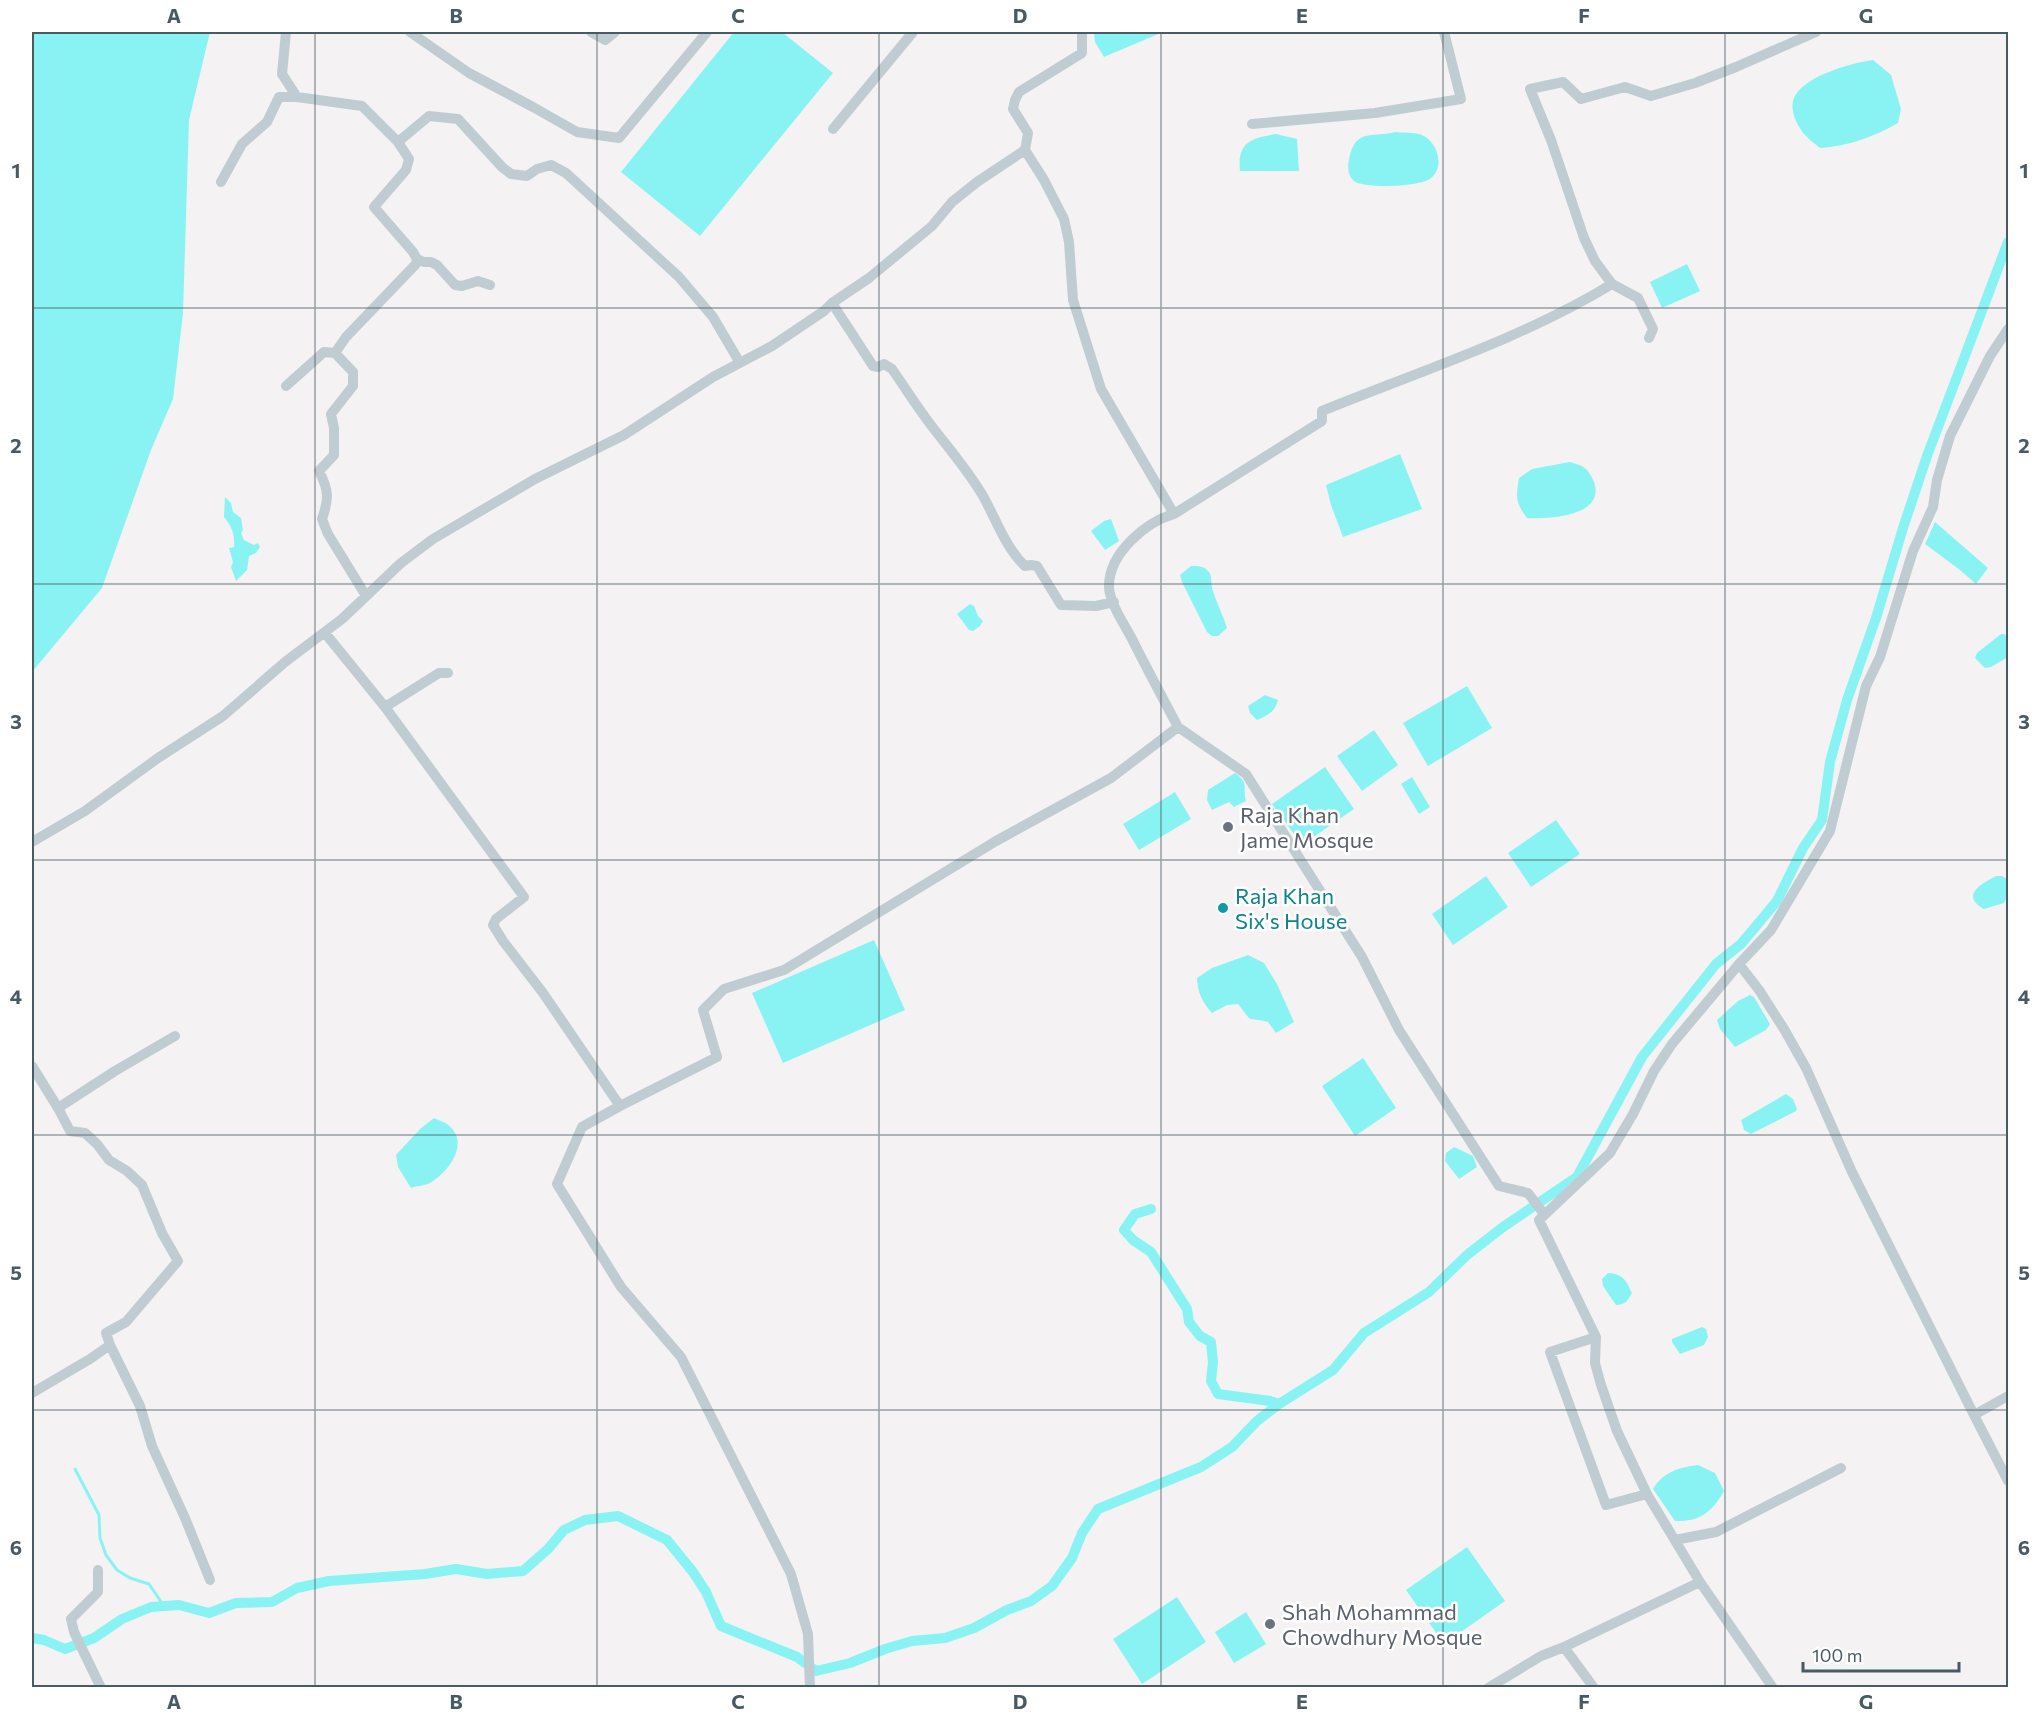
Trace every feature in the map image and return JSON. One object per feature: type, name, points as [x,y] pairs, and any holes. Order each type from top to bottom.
[{"type":"street","points":[[286,32],[282,74],[297,97]]},
{"type":"street","points":[[410,32],[469,73],[577,132],[619,138],[706,32]]},
{"type":"street","points":[[591,32],[605,40],[615,32]]},
{"type":"street","points":[[833,129],[914,32]]},
{"type":"street","points":[[1082,32],[1082,53],[1019,92],[1013,109],[1028,133],[1025,150],[1064,219],[1070,242],[1073,300],[1101,389],[1174,514]]},
{"type":"street","points":[[1252,124],[1375,113],[1461,99],[1444,32]]},
{"type":"street","points":[[1648,338],[1653,329],[1638,298],[1612,284],[1595,261],[1584,238],[1551,140],[1530,89],[1563,82],[1581,99],[1625,87],[1651,96],[1726,71],[1816,32]]},
{"type":"street","points":[[221,182],[242,144],[267,122],[279,97],[297,97],[362,106],[398,142],[409,159],[406,170],[374,207],[417,259],[437,265],[455,285],[462,286],[478,281],[490,285]]},
{"type":"street","points":[[398,142],[429,116],[458,119],[502,167],[512,174],[527,176],[537,169],[551,165],[566,173],[679,278],[713,317],[740,363]]},
{"type":"street","points":[[32,842],[85,811],[158,758],[223,716],[285,662],[325,633],[401,563],[433,539],[535,479],[624,435],[713,377],[772,346],[869,278],[932,226],[952,202],[1025,150]]},
{"type":"street","points":[[335,353],[346,336],[416,264],[417,259]]},
{"type":"street","points":[[1544,1214],[1528,1193],[1499,1186],[1399,1030],[1362,957],[1246,774],[1178,727],[1114,602],[1109,587],[1112,571],[1122,552],[1137,534],[1158,519],[1174,514],[1322,421],[1322,411],[1472,353],[1586,300],[1612,284]]},
{"type":"street","points":[[832,303],[873,366],[878,367],[884,364],[892,369],[933,428],[960,460],[983,496],[1018,560],[1025,566],[1037,566],[1061,605],[1096,606],[1114,602]]},
{"type":"street","points":[[1773,1688],[1700,1582],[1647,1494],[1617,1431],[1601,1385],[1595,1363],[1596,1337],[1539,1220],[1610,1153],[1666,1053],[1739,964],[1771,930],[1830,831],[1866,686],[1880,657],[1913,551],[1933,507],[1937,480],[1950,436],[1990,356],[2008,329]]},
{"type":"street","points":[[286,386],[324,352],[335,353],[353,372],[353,386],[331,414],[334,428],[334,455],[319,471],[326,484],[328,503],[322,519],[328,534],[366,596]]},
{"type":"street","points":[[325,633],[385,707],[524,897],[496,919],[493,926],[543,993],[620,1106]]},
{"type":"street","points":[[385,707],[439,673],[448,673]]},
{"type":"street","points":[[809,1682],[807,1634],[791,1574],[681,1357],[621,1287],[557,1184],[582,1127],[717,1057],[703,1010],[724,989],[784,970],[996,841],[1111,778],[1178,727]]},
{"type":"street","points":[[1739,964],[1772,1010],[1806,1068],[1852,1172],[2008,1481]]},
{"type":"street","points":[[58,1108],[115,1071],[176,1036]]},
{"type":"street","points":[[32,1066],[70,1131],[85,1133],[109,1160],[128,1171],[142,1185],[162,1233],[178,1261],[126,1322],[106,1333],[140,1406],[152,1446],[210,1580]]},
{"type":"street","points":[[1596,1337],[1550,1352],[1606,1505],[1647,1494]]},
{"type":"street","points":[[32,1393],[110,1345]]},
{"type":"street","points":[[1974,1415],[2008,1396]]},
{"type":"street","points":[[1675,1540],[1716,1532],[1841,1468]]},
{"type":"street","points":[[98,1570],[98,1592],[71,1619],[87,1663],[100,1688]]},
{"type":"street","points":[[1488,1688],[1541,1656],[1700,1582]]},
{"type":"street","points":[[1564,1647],[1594,1688]]},
{"type":"water","points":[[32,32],[210,32],[189,120],[183,313],[173,399],[151,450],[102,588],[32,672]]},
{"type":"water","points":[[734,32],[782,32],[833,73],[700,236],[621,172]]},
{"type":"water","points":[[1094,32],[1163,32],[1104,57],[1095,42]]},
{"type":"water","points":[[1873,60],[1891,75],[1901,109],[1898,123],[1860,140],[1820,148],[1804,134],[1795,119],[1793,101],[1797,92],[1815,78],[1852,64]]},
{"type":"water","points":[[1395,132],[1416,133],[1428,138],[1432,143],[1439,161],[1438,168],[1431,178],[1405,185],[1380,186],[1360,184],[1354,181],[1348,165],[1357,141],[1362,137]]},
{"type":"water","points":[[1276,134],[1297,139],[1299,171],[1240,171],[1243,148],[1259,137]]},
{"type":"water","points":[[1687,264],[1700,291],[1662,308],[1650,282]]},
{"type":"water","points":[[1400,454],[1422,509],[1343,537],[1326,485]]},
{"type":"water","points":[[1570,462],[1585,468],[1592,477],[1595,494],[1592,503],[1573,514],[1548,518],[1527,518],[1517,499],[1519,478],[1532,469]]},
{"type":"water","points":[[225,497],[231,503],[233,512],[241,518],[243,530],[241,533],[244,540],[254,545],[258,543],[260,547],[256,553],[249,556],[247,570],[236,581],[231,567],[233,562],[229,548],[234,547],[233,534],[224,517]]},
{"type":"water","points":[[1111,519],[1119,541],[1105,550],[1091,531],[1104,521]]},
{"type":"water","points":[[1935,522],[1988,568],[1976,584],[1925,544]]},
{"type":"water","points":[[1191,566],[1203,567],[1210,574],[1212,588],[1227,628],[1218,636],[1212,636],[1207,632],[1182,582],[1180,575]]},
{"type":"water","points":[[970,604],[974,606],[983,621],[973,631],[969,630],[957,614]]},
{"type":"water","points":[[2001,634],[2008,637],[2008,657],[1985,668],[1975,658],[1977,653]]},
{"type":"water","points":[[1467,686],[1492,728],[1428,766],[1403,723]]},
{"type":"water","points":[[1265,695],[1278,700],[1270,713],[1257,720],[1250,713],[1248,706]]},
{"type":"water","points":[[1374,730],[1398,765],[1362,791],[1337,756]]},
{"type":"water","points":[[1325,767],[1354,809],[1302,845],[1272,804]]},
{"type":"water","points":[[1235,773],[1244,783],[1246,801],[1234,807],[1229,802],[1212,810],[1207,800],[1208,790]]},
{"type":"water","points":[[1412,777],[1430,807],[1419,814],[1401,784]]},
{"type":"water","points":[[1175,792],[1191,819],[1139,850],[1123,824]]},
{"type":"water","points":[[1556,820],[1580,854],[1531,887],[1508,853]]},
{"type":"water","points":[[1486,876],[1508,907],[1453,945],[1432,914]]},
{"type":"water","points":[[1996,876],[2007,879],[2008,895],[2004,903],[1984,909],[1977,904],[1973,894],[1980,886]]},
{"type":"water","points":[[874,940],[905,1010],[783,1063],[752,993]]},
{"type":"water","points":[[1248,955],[1264,963],[1277,984],[1294,1022],[1276,1033],[1268,1022],[1249,1018],[1238,1004],[1227,1005],[1212,1013],[1199,993],[1197,978],[1212,968]]},
{"type":"water","points":[[1750,995],[1754,997],[1770,1024],[1766,1030],[1735,1047],[1720,1029],[1717,1020],[1738,1001]]},
{"type":"water","points":[[1363,1058],[1396,1108],[1355,1136],[1322,1086]]},
{"type":"water","points":[[1786,1094],[1793,1099],[1796,1111],[1751,1134],[1744,1130],[1741,1120]]},
{"type":"water","points":[[434,1118],[447,1124],[454,1131],[457,1139],[455,1157],[437,1178],[428,1184],[411,1188],[398,1167],[396,1155],[420,1129]]},
{"type":"water","points":[[1454,1147],[1473,1156],[1477,1167],[1459,1179],[1445,1161],[1446,1153]]},
{"type":"water","points":[[1608,1273],[1621,1276],[1628,1285],[1632,1293],[1624,1303],[1616,1305],[1603,1286],[1602,1279]]},
{"type":"water","points":[[1702,1327],[1706,1329],[1708,1337],[1704,1345],[1680,1354],[1672,1339]]},
{"type":"water","points":[[1698,1465],[1715,1473],[1724,1491],[1715,1505],[1704,1514],[1692,1520],[1675,1521],[1653,1489],[1672,1471]]},
{"type":"water","points":[[1467,1547],[1505,1601],[1444,1644],[1406,1590]]},
{"type":"water","points":[[1177,1597],[1206,1642],[1142,1684],[1113,1639]]},
{"type":"water","points":[[1246,1612],[1266,1644],[1234,1663],[1215,1632]]},
{"type":"waterway","points":[[32,1638],[44,1640],[65,1649],[94,1638],[122,1619],[151,1607],[179,1605],[209,1613],[236,1603],[272,1602],[297,1588],[329,1581],[425,1574],[456,1569],[487,1574],[523,1571],[548,1549],[564,1530],[585,1520],[618,1516],[667,1540],[706,1592],[721,1626],[797,1657],[816,1671],[850,1663],[912,1641],[945,1638],[974,1628],[1007,1610],[1031,1601],[1052,1586],[1072,1558],[1082,1533],[1098,1509],[1201,1467],[1232,1447],[1257,1421],[1279,1404],[1333,1370],[1364,1333],[1429,1292],[1467,1255],[1503,1227],[1577,1177],[1642,1057],[1716,964],[1741,944],[1777,901],[1803,848],[1822,820],[1830,762],[1847,700],[1876,618],[1927,456],[2008,242]]},
{"type":"waterway","points":[[1151,1209],[1135,1214],[1124,1230],[1133,1240],[1151,1252],[1187,1309],[1189,1322],[1200,1336],[1211,1342],[1213,1362],[1211,1381],[1218,1394],[1279,1404]]},
{"type":"waterway","points":[[75,1469],[99,1515],[100,1538],[106,1555],[117,1570],[130,1578],[149,1584],[164,1606]]},
{"type":"place","name":"Raja Khan Jame Mosque","points":[[1228,827]]},
{"type":"place","name":"Raja Khan Six's House","points":[[1223,908]]},
{"type":"place","name":"Shah Mohammad Chowdhury Mosque","points":[[1270,1624]]}]
